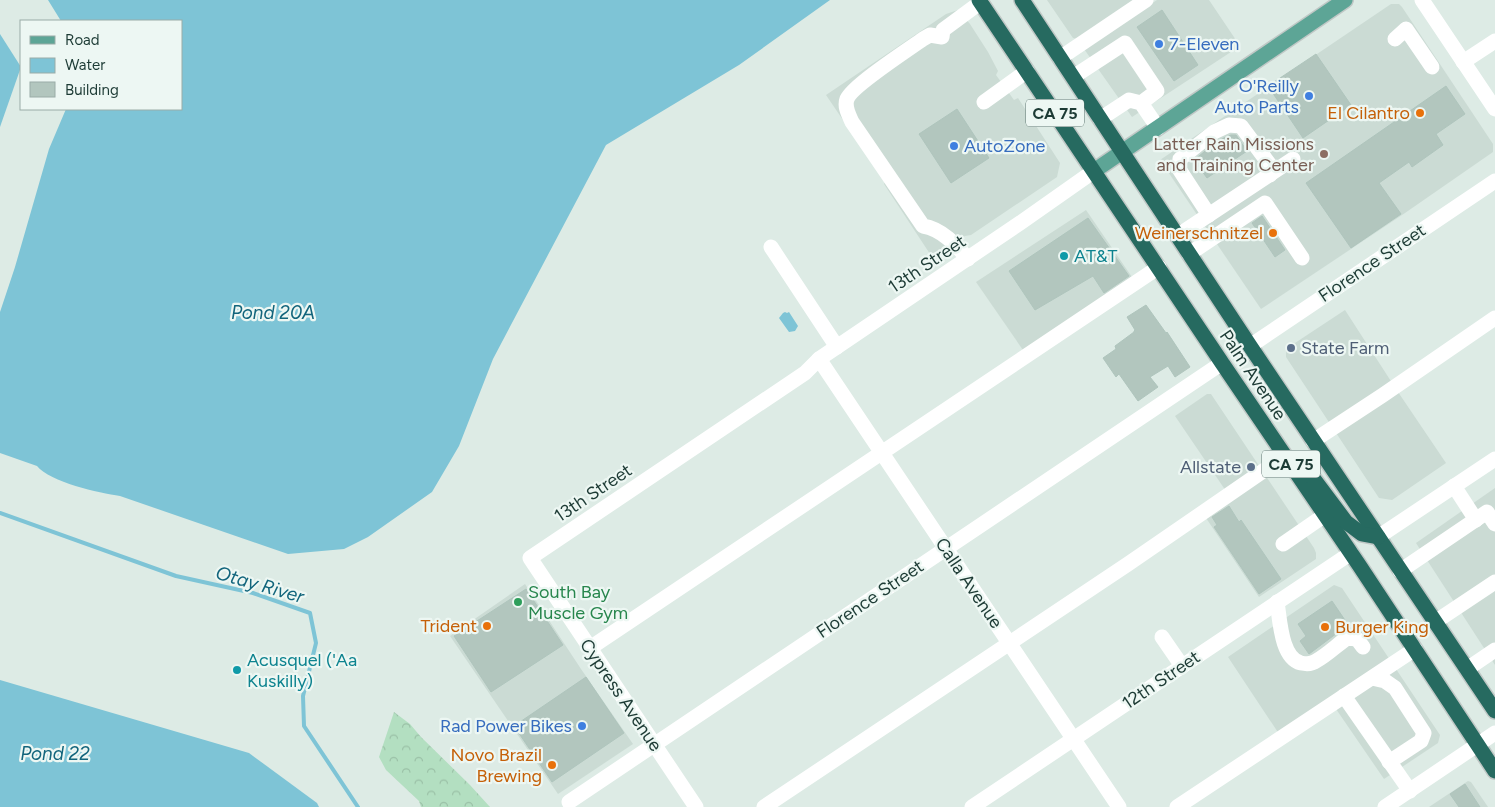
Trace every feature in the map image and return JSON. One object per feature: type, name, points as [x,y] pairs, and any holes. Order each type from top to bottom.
[{"type":"highway","name":"Palm Avenue","points":[[1022,0],[1313,441],[1495,711]]},
{"type":"highway","name":"Palm Avenue","points":[[980,1],[1351,553],[1495,771]]},
{"type":"highway","points":[[1285,456],[1303,467],[1346,522],[1362,534],[1378,537]]},
{"type":"main road","name":"13th Street","points":[[1094,171],[1345,0]]},
{"type":"street","points":[[1060,58],[1146,0]]},
{"type":"street","points":[[1422,0],[1495,109]]},
{"type":"street","points":[[968,259],[956,245],[934,228],[923,226],[852,122],[847,110],[846,101],[859,85],[923,39],[930,36],[942,37],[943,30],[980,1]]},
{"type":"street","points":[[1395,39],[1406,29],[1432,67]]},
{"type":"street","points":[[1463,62],[1495,41]]},
{"type":"street","points":[[1073,77],[1125,43],[1158,91],[1140,102],[1129,100],[1100,119]]},
{"type":"street","points":[[984,102],[1027,71]]},
{"type":"street","points":[[1140,102],[1158,128]]},
{"type":"street","points":[[1209,215],[1179,169],[1180,158],[1214,132],[1229,124],[1242,126],[1270,165],[1270,175]]},
{"type":"street","points":[[1177,236],[1294,159]]},
{"type":"street","name":"13th Street","points":[[530,558],[805,373],[819,359],[968,259],[1094,171]]},
{"type":"street","name":"Florence Street","points":[[1250,346],[1495,181]]},
{"type":"street","points":[[1190,254],[1265,203],[1302,258]]},
{"type":"street","points":[[771,247],[837,347]]},
{"type":"street","points":[[590,648],[1159,268]]},
{"type":"street","points":[[1313,441],[1384,395],[1495,318]]},
{"type":"street","name":"Calla Avenue","points":[[819,359],[1119,807]]},
{"type":"street","name":"Florence Street","points":[[568,802],[1222,363]]},
{"type":"street","points":[[764,807],[1128,564],[1285,456]]},
{"type":"street","points":[[1378,537],[1495,459]]},
{"type":"street","points":[[1454,486],[1476,520]]},
{"type":"street","points":[[1400,571],[1487,512],[1495,524]]},
{"type":"street","points":[[1283,544],[1325,515]]},
{"type":"street","name":"12th Street","points":[[972,807],[1351,553]]},
{"type":"street","name":"Cypress Avenue","points":[[530,558],[696,807]]},
{"type":"street","points":[[1435,622],[1495,582]]},
{"type":"street","points":[[1277,602],[1284,643],[1289,654],[1296,661],[1304,664],[1315,663],[1347,638],[1356,639],[1362,647]]},
{"type":"street","points":[[1162,637],[1182,666]]},
{"type":"street","points":[[1177,807],[1415,649]]},
{"type":"street","points":[[1467,669],[1495,650]]},
{"type":"street","points":[[1372,678],[1385,681],[1395,688],[1424,733],[1422,741],[1389,762]]},
{"type":"street","points":[[1344,696],[1410,791]]},
{"type":"street","points":[[1386,807],[1495,733]]},
{"type":"shaded area","points":[[1047,0],[1134,0],[1141,11],[1157,0],[1209,0],[1240,46],[1132,117]]},
{"type":"shaded area","points":[[1391,4],[1399,4],[1402,7],[1493,144],[1493,152],[1261,309],[1160,160]]},
{"type":"shaded area","points":[[958,10],[970,24],[988,52],[998,71],[996,75],[1014,100],[1018,98],[1060,163],[1057,177],[971,235],[965,236],[944,249],[930,254],[884,184],[885,182],[826,95],[946,14]]},
{"type":"shaded area","points":[[1086,210],[1134,280],[1025,353],[976,282]]},
{"type":"shaded area","points":[[1345,310],[1446,463],[1392,500],[1379,498],[1286,357],[1286,347],[1292,342],[1295,343]]},
{"type":"shaded area","points":[[1207,394],[1211,394],[1316,553],[1316,559],[1259,597],[1204,515],[1230,497],[1175,416]]},
{"type":"shaded area","points":[[1495,488],[1495,665],[1416,543]]},
{"type":"shaded area","points":[[525,584],[633,744],[558,794],[450,636]]},
{"type":"shaded area","points":[[1334,585],[1342,588],[1440,735],[1438,743],[1384,779],[1336,709],[1285,743],[1228,657]]},
{"type":"shaded area","points":[[1468,781],[1471,782],[1488,807],[1429,807]]},
{"type":"green space","points":[[394,712],[410,724],[490,807],[421,807],[419,801],[386,770],[379,757]]},
{"type":"water","name":"Pond 20A","points":[[48,0],[830,0],[739,65],[606,145],[493,359],[459,446],[432,492],[368,537],[344,549],[288,554],[120,496],[63,482],[43,472],[37,466],[0,453],[0,312],[49,149],[66,110],[182,110],[182,20],[60,20]]},
{"type":"water","points":[[0,34],[20,65],[20,70],[0,127]]},
{"type":"water","points":[[785,312],[789,312],[798,326],[795,331],[789,332],[779,318]]},
{"type":"water","name":"Pond 22","points":[[0,680],[249,753],[317,803],[319,807],[0,807]]},
{"type":"building","points":[[1162,10],[1198,65],[1174,81],[1137,27]]},
{"type":"building","name":"O'Reilly Auto Parts","points":[[1316,54],[1351,105],[1303,138],[1268,86]]},
{"type":"building","points":[[1446,86],[1465,114],[1436,134],[1443,145],[1412,167],[1409,162],[1379,183],[1401,214],[1351,248],[1306,183]]},
{"type":"building","name":"AutoZone","points":[[957,109],[989,158],[951,183],[919,134]]},
{"type":"building","points":[[1236,135],[1247,151],[1207,178],[1194,160],[1219,140]]},
{"type":"building","points":[[1262,216],[1285,250],[1275,257],[1252,223]]},
{"type":"building","name":"AT&T","points":[[1088,218],[1129,276],[1104,293],[1093,276],[1035,310],[1009,271]]},
{"type":"building","points":[[1146,305],[1190,367],[1175,377],[1168,366],[1150,377],[1158,387],[1138,401],[1119,374],[1116,377],[1103,358],[1134,332],[1135,330],[1127,317]]},
{"type":"building","points":[[1229,506],[1239,522],[1241,520],[1281,579],[1259,594],[1214,527],[1217,525],[1212,517]]},
{"type":"building","points":[[526,589],[563,645],[491,692],[454,636]]},
{"type":"building","name":"Burger King","points":[[1332,601],[1351,629],[1341,630],[1309,654],[1300,641],[1306,636],[1298,624]]},
{"type":"building","points":[[586,677],[624,733],[552,782],[514,726]]},
{"type":"building","points":[[1465,784],[1480,807],[1459,807],[1450,794]]},
{"type":"waterway","name":"Otay River","points":[[0,513],[176,576],[253,593],[310,613],[316,643],[303,696],[304,726],[358,807]]},
{"type":"place","name":"7-Eleven","points":[[1159,44]]},
{"type":"place","name":"O'Reilly Auto Parts","points":[[1309,96]]},
{"type":"place","name":"El Cilantro","points":[[1420,113]]},
{"type":"place","name":"AutoZone","points":[[954,146]]},
{"type":"place","name":"Latter Rain Missions and Training Center","points":[[1324,154]]},
{"type":"place","name":"Weinerschnitzel","points":[[1273,233]]},
{"type":"place","name":"AT&T","points":[[1064,256]]},
{"type":"place","name":"State Farm","points":[[1291,348]]},
{"type":"place","name":"Allstate","points":[[1251,467]]},
{"type":"place","name":"South Bay Muscle Gym","points":[[518,602]]},
{"type":"place","name":"Trident","points":[[487,626]]},
{"type":"place","name":"Burger King","points":[[1325,627]]},
{"type":"place","name":"Acusquel ('Aa Kuskilly)","points":[[237,670]]},
{"type":"place","name":"Rad Power Bikes","points":[[582,726]]},
{"type":"place","name":"Novo Brazil Brewing","points":[[552,765]]}]
